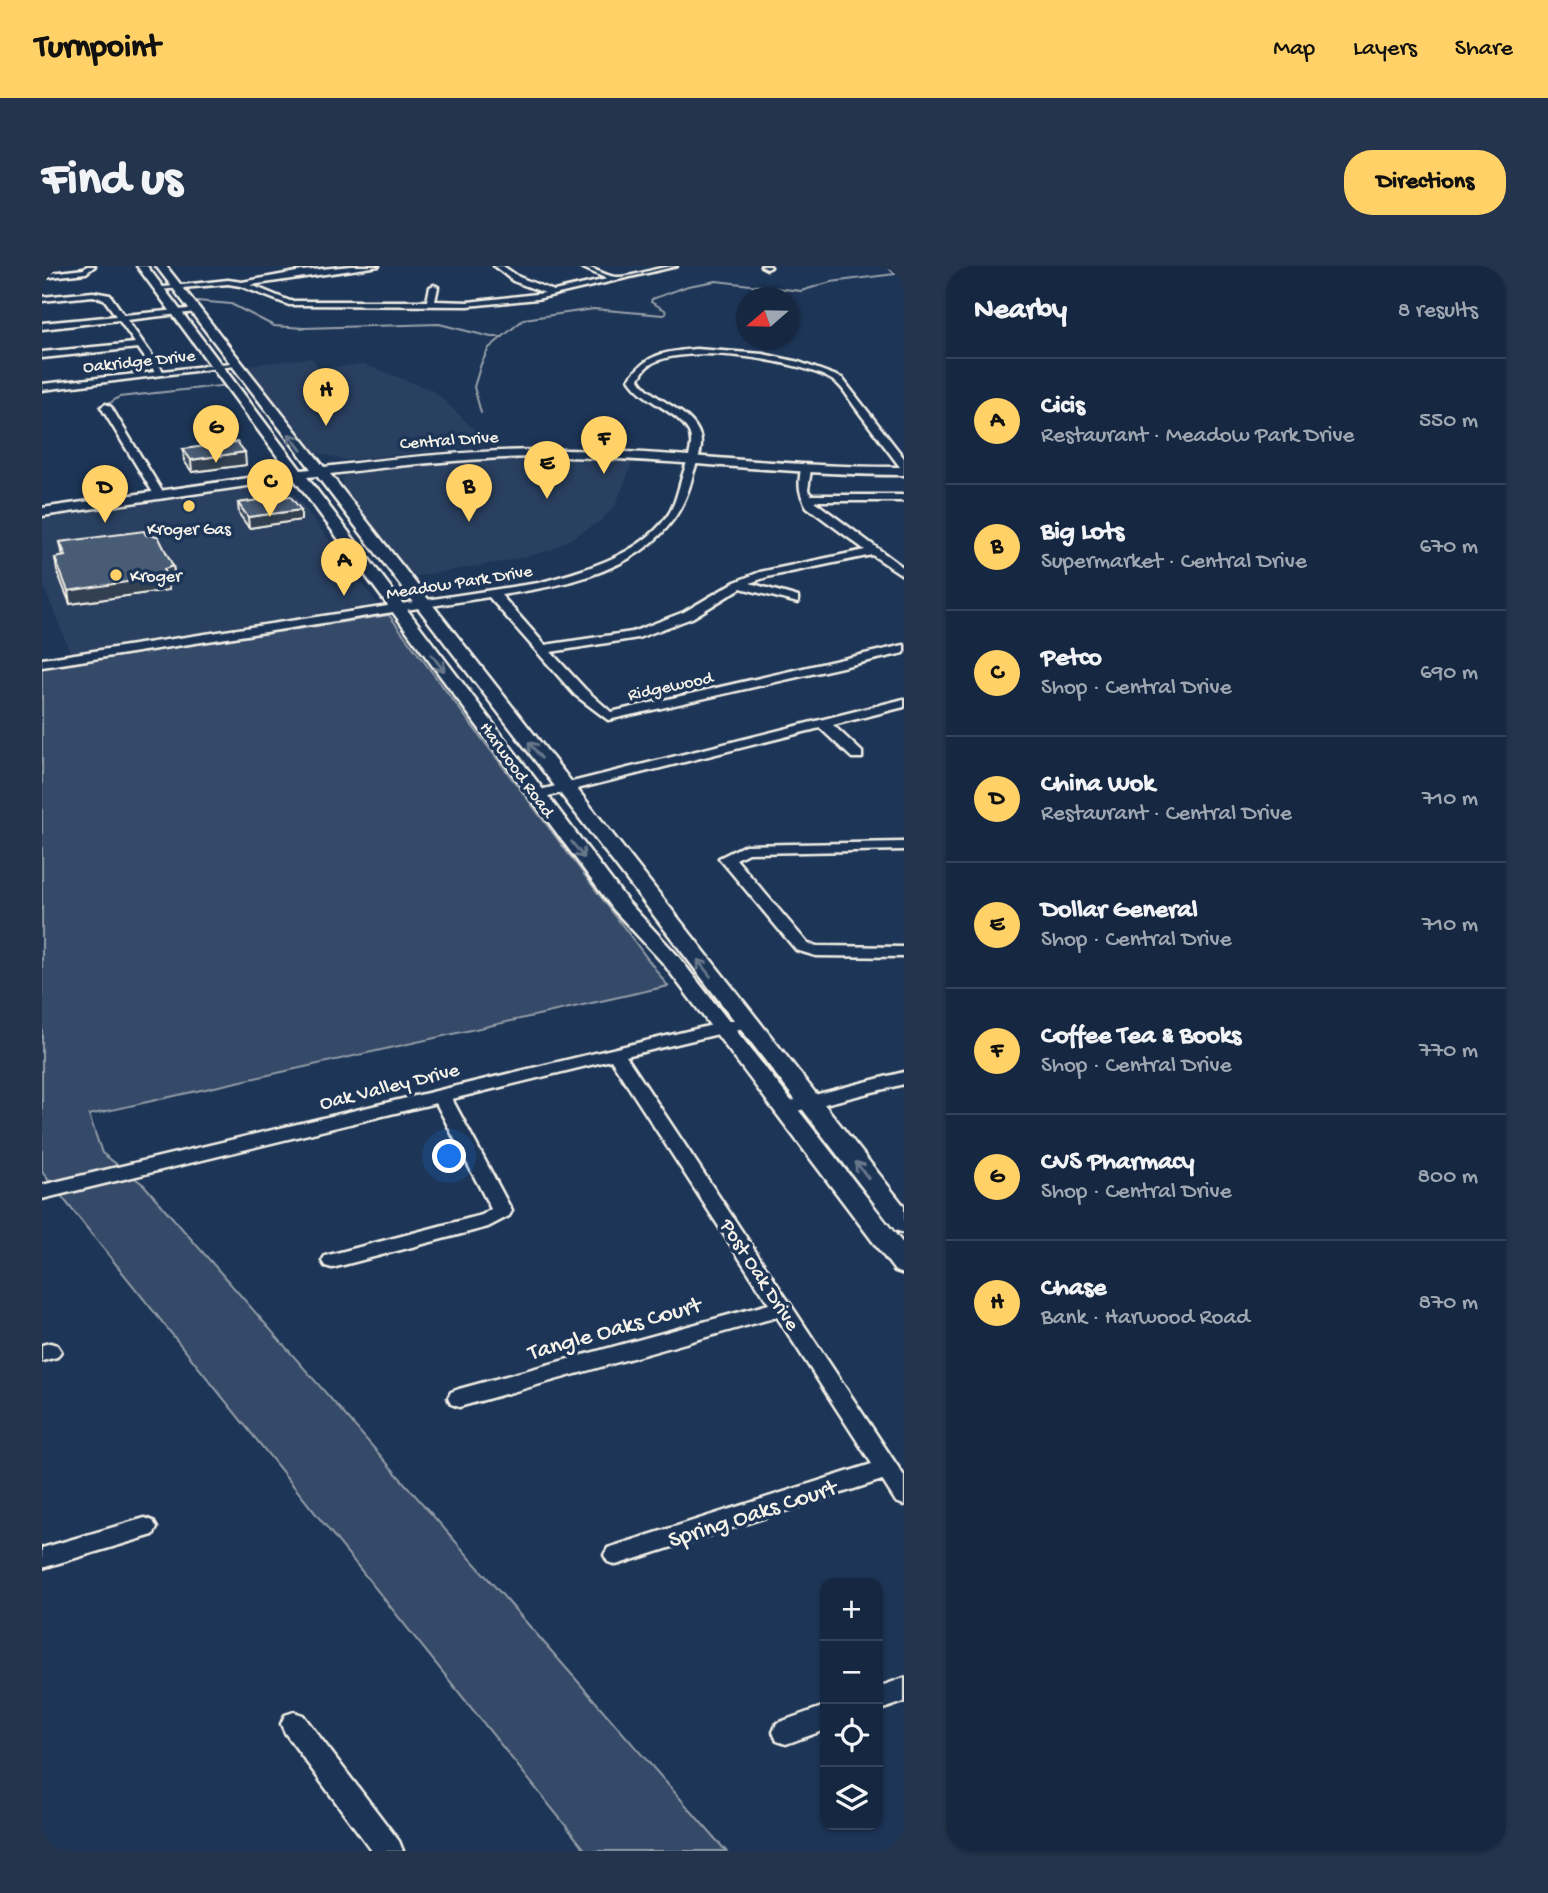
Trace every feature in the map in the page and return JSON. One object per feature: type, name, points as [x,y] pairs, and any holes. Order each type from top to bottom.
[{"type":"main road","name":"Harwood Road","points":[[142,266],[298,472],[396,609],[621,906],[670,960],[723,1028],[797,1105],[904,1224]]},
{"type":"main road","name":"Harwood Road","points":[[160,266],[746,1022],[797,1105],[904,1264]]},
{"type":"main road","points":[[200,345],[222,343]]},
{"type":"main road","points":[[254,413],[272,410]]},
{"type":"main road","name":"Central Drive","points":[[42,512],[298,472],[449,455],[587,451],[904,465]]},
{"type":"main road","name":"Central Drive","points":[[693,457],[806,470],[904,471]]},
{"type":"main road","name":"Central Drive","points":[[42,504],[158,492]]},
{"type":"main road","points":[[346,540],[368,536]]},
{"type":"street","points":[[42,276],[86,271],[91,266]]},
{"type":"street","points":[[159,288],[242,284],[302,273],[375,266]]},
{"type":"street","points":[[498,266],[523,282],[554,293]]},
{"type":"street","points":[[583,266],[616,279]]},
{"type":"street","points":[[242,284],[289,303],[468,304],[554,293],[673,266]]},
{"type":"street","points":[[430,305],[434,286]]},
{"type":"street","points":[[42,299],[100,295],[107,297],[161,374]]},
{"type":"street","points":[[42,326],[196,310]]},
{"type":"street","points":[[42,355],[141,345]]},
{"type":"street","points":[[693,457],[695,439],[692,429],[640,389],[634,379],[635,375],[643,365],[661,358],[689,353],[728,352],[786,361],[837,379],[904,465]]},
{"type":"street","name":"Oakridge Drive","points":[[42,387],[239,365]]},
{"type":"street","points":[[106,407],[158,492]]},
{"type":"street","name":"Meadow Park Drive","points":[[42,663],[540,586],[588,572],[620,558],[651,538],[669,522],[678,507],[693,457]]},
{"type":"street","points":[[806,470],[803,490],[817,511],[904,573]]},
{"type":"street","points":[[806,498],[904,498]]},
{"type":"street","points":[[543,649],[603,641],[650,630],[688,615],[739,584],[775,570],[874,551]]},
{"type":"street","points":[[739,584],[794,600]]},
{"type":"street","name":"Ridgewood","points":[[492,593],[580,692],[608,716],[669,705],[904,649]]},
{"type":"street","points":[[537,796],[904,703]]},
{"type":"street","points":[[824,724],[857,755]]},
{"type":"street","points":[[904,846],[745,849],[727,858],[802,947],[816,951],[904,952]]},
{"type":"street","name":"Oak Valley Drive","points":[[42,1192],[746,1022]]},
{"type":"street","name":"Post Oak Drive","points":[[616,1054],[904,1495]]},
{"type":"street","points":[[797,1105],[904,1077]]},
{"type":"street","points":[[332,1261],[488,1220],[502,1211],[441,1096]]},
{"type":"street","name":"Tangle Oaks Court","points":[[459,1398],[783,1308]]},
{"type":"street","name":"Spring Oaks Court","points":[[616,1555],[887,1469]]},
{"type":"street","points":[[42,1558],[145,1528]]},
{"type":"street","points":[[883,1697],[904,1690]]},
{"type":"street","points":[[786,1731],[820,1720]]},
{"type":"street","points":[[294,1724],[389,1851]]},
{"type":"shaded area","points":[[311,358],[321,369],[364,364],[434,391],[491,445],[345,460],[314,452],[247,365]]},
{"type":"shaded area","points":[[525,458],[634,459],[615,506],[601,521],[551,550],[508,561],[410,577],[346,495],[341,477],[356,471],[435,462]]},
{"type":"shaded area","points":[[277,483],[288,486],[378,604],[71,654],[42,582],[42,516]]},
{"type":"shaded area","points":[[389,615],[668,986],[89,1115],[102,1153],[144,1185],[726,1851],[586,1851],[42,1172],[42,668]]},
{"type":"building","points":[[237,442],[245,452],[191,460],[183,449]]},
{"type":"building","points":[[270,477],[284,497],[290,496],[301,510],[248,517],[238,503],[265,499],[252,480]]},
{"type":"building","name":"Kroger","points":[[144,531],[146,535],[158,536],[173,566],[164,569],[167,576],[68,591],[55,558],[66,556],[60,542]]},
{"type":"waterway","points":[[502,337],[524,319],[594,309],[663,315],[666,314],[665,310],[651,302],[652,299],[688,286],[716,281],[801,291],[831,282],[895,274],[887,266]]},
{"type":"waterway","points":[[197,301],[231,304],[274,326],[304,328],[439,324],[491,337],[502,337]]},
{"type":"waterway","points":[[481,413],[474,387],[489,348],[502,337]]},
{"type":"waterway","points":[[110,403],[119,397],[229,385]]},
{"type":"place","name":"Chase","points":[[326,426]]},
{"type":"place","name":"CVS Pharmacy","points":[[216,463]]},
{"type":"place","name":"Coffee Tea & Books","points":[[604,474]]},
{"type":"place","name":"Dollar General","points":[[547,499]]},
{"type":"place","name":"Kroger Gas","points":[[189,506]]},
{"type":"place","name":"Petco","points":[[270,517]]},
{"type":"place","name":"Big Lots","points":[[469,522]]},
{"type":"place","name":"China Wok","points":[[105,523]]},
{"type":"place","name":"Kroger","points":[[116,575]]},
{"type":"place","name":"Cicis","points":[[344,596]]}]
